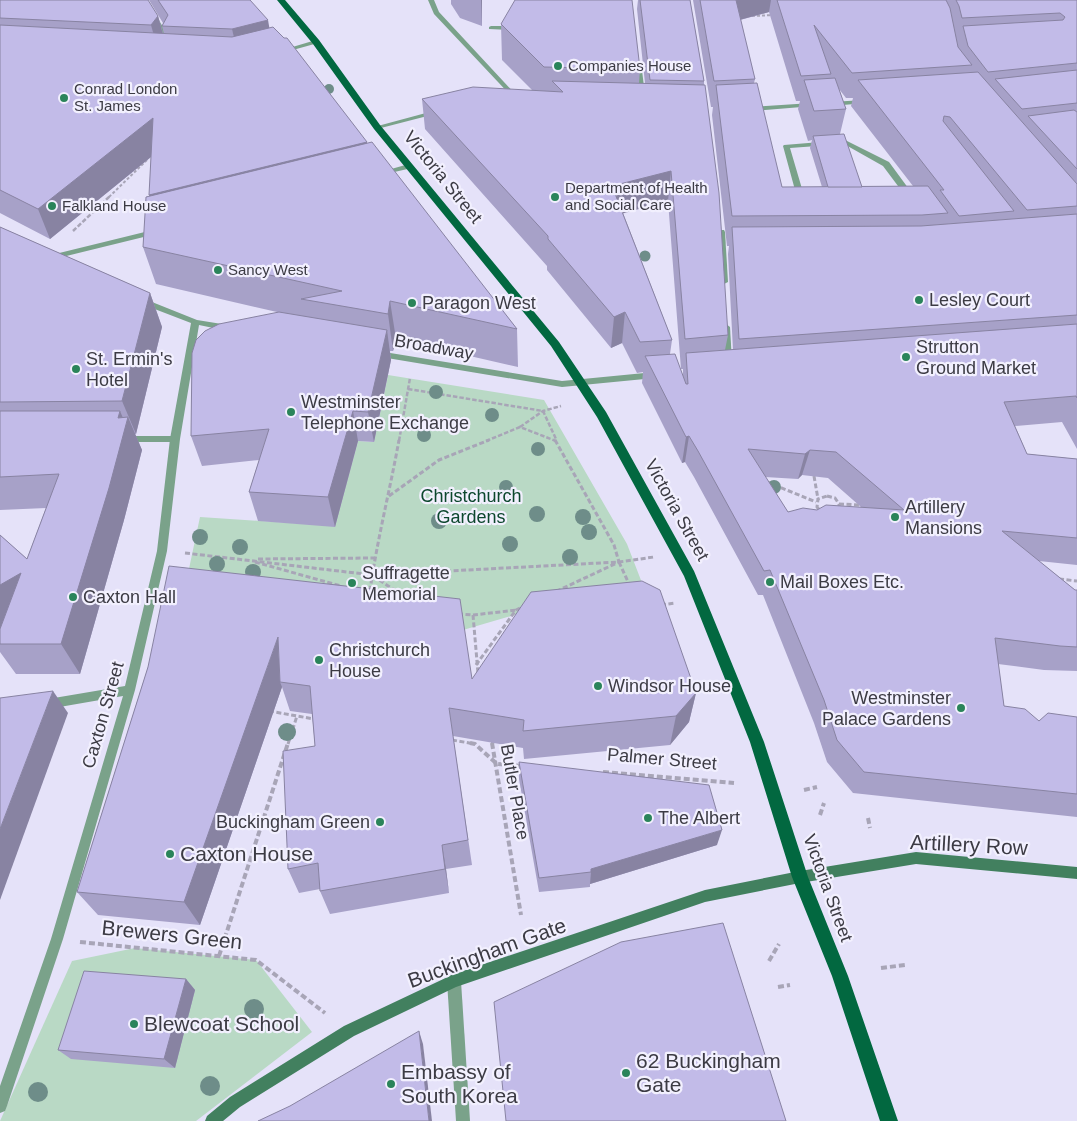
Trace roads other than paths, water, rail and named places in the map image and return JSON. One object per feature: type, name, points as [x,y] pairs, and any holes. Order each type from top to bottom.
[{"type":"main road","name":"Victoria Street","points":[[281,0],[316,42],[377,127],[555,344],[602,415],[690,575],[757,742],[800,877],[840,976],[890,1121]]},
{"type":"main road","name":"Artillery Row","points":[[800,877],[916,858],[1077,873]]},
{"type":"main road","name":"Buckingham Gate","points":[[212,1121],[235,1102],[349,1031],[454,982],[705,896],[800,877]]},
{"type":"street","points":[[144,0],[171,45],[166,51]]},
{"type":"street","points":[[431,0],[436,12],[518,100],[518,106]]},
{"type":"street","points":[[491,28],[520,28]]},
{"type":"street","points":[[272,54],[316,42]]},
{"type":"street","points":[[638,58],[643,106]]},
{"type":"street","points":[[826,104],[874,101]]},
{"type":"street","points":[[747,109],[816,105]]},
{"type":"street","points":[[377,127],[441,111]]},
{"type":"street","points":[[802,203],[786,146],[845,142],[886,164],[917,205]]},
{"type":"street","points":[[376,174],[409,166]]},
{"type":"street","points":[[720,224],[727,250],[724,289]]},
{"type":"street","points":[[60,267],[42,260],[165,228]]},
{"type":"street","points":[[132,297],[196,322],[234,329]]},
{"type":"street","points":[[726,318],[728,371]]},
{"type":"street","name":"Caxton Street","points":[[1,1100],[57,939],[130,690],[162,551],[175,439],[196,322]]},
{"type":"street","name":"Broadway","points":[[370,353],[553,383],[664,375]]},
{"type":"street","points":[[113,439],[175,439]]},
{"type":"street","points":[[38,706],[130,690]]},
{"type":"street","points":[[454,982],[462,1121]]},
{"type":"place","name":"Companies House","points":[[558,66]]},
{"type":"place","name":"Conrad London St. James","points":[[64,98]]},
{"type":"place","name":"Department of Health and Social Care","points":[[555,197]]},
{"type":"place","name":"Falkland House","points":[[52,206]]},
{"type":"place","name":"Sancy West","points":[[218,270]]},
{"type":"place","name":"Lesley Court","points":[[919,300]]},
{"type":"place","name":"Paragon West","points":[[412,303]]},
{"type":"place","name":"Strutton Ground Market","points":[[906,357]]},
{"type":"place","name":"St. Ermin's Hotel","points":[[76,369]]},
{"type":"place","name":"Westminster Telephone Exchange","points":[[291,412]]},
{"type":"place","name":"Artillery Mansions","points":[[895,517]]},
{"type":"place","name":"Mail Boxes Etc.","points":[[770,582]]},
{"type":"place","name":"Suffragette Memorial","points":[[352,583]]},
{"type":"place","name":"Caxton Hall","points":[[73,597]]},
{"type":"place","name":"Christchurch House","points":[[319,660]]},
{"type":"place","name":"Windsor House","points":[[598,686]]},
{"type":"place","name":"Westminster Palace Gardens","points":[[961,708]]},
{"type":"place","name":"The Albert","points":[[648,818]]},
{"type":"place","name":"Buckingham Green","points":[[380,822]]},
{"type":"place","name":"Caxton House","points":[[170,854]]},
{"type":"place","name":"Blewcoat School","points":[[134,1024]]},
{"type":"place","name":"62 Buckingham Gate","points":[[626,1073]]},
{"type":"place","name":"Embassy of South Korea","points":[[391,1084]]},
{"type":"park label","name":"Christchurch Gardens","points":[[471,506]]}]
